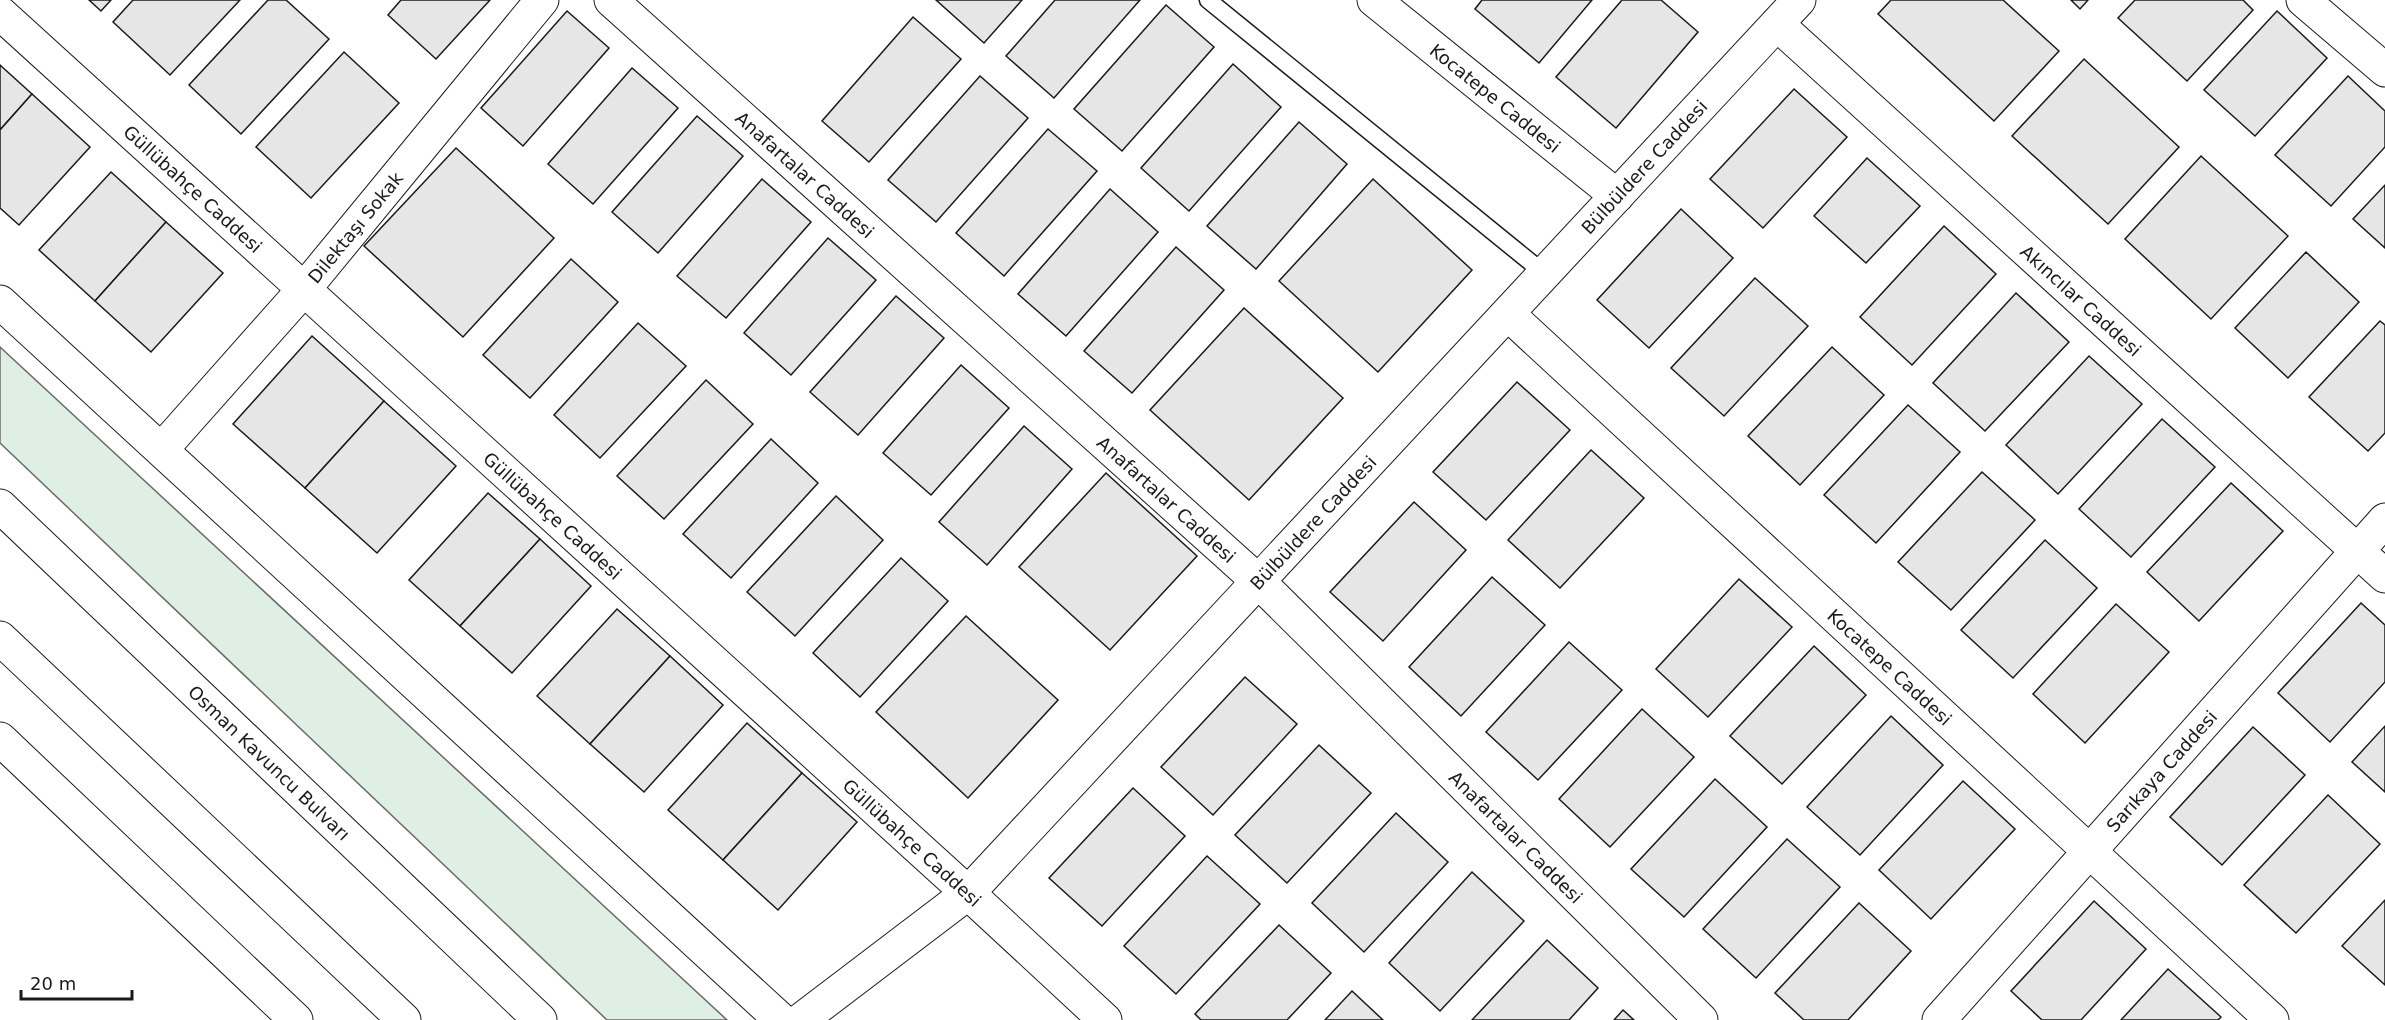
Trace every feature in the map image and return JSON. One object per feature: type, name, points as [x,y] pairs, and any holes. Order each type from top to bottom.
[{"type":"main road","name":"Dilektaşı Sokak","points":[[162,449],[305,288],[542,0]]},
{"type":"main road","name":"Anafartalar Caddesi","points":[[611,0],[1259,582],[1701,1020]]},
{"type":"main road","name":"Kocatepe Caddesi","points":[[1374,0],[1617,196]]},
{"type":"main road","name":"Bülbüldere Caddesi","points":[[801,1020],[968,892],[1799,0]]},
{"type":"main road","points":[[2303,0],[2385,70]]},
{"type":"main road","name":"Güllübahçe Caddesi","points":[[0,13],[968,892],[1105,1020]]},
{"type":"main road","name":"Akıncılar Caddesi","points":[[1778,24],[2385,576]]},
{"type":"main road","points":[[0,302],[781,1020]]},
{"type":"main road","name":"Kocatepe Caddesi","points":[[1508,314],[2272,1020]]},
{"type":"main road","name":"Osman Kavuncu Bulvarı","points":[[0,506],[540,1020]]},
{"type":"main road","name":"Sarıkaya Caddesi","points":[[1939,1020],[2385,520]]},
{"type":"main road","points":[[0,638],[404,1020]]},
{"type":"main road","points":[[0,739],[296,1020]]},
{"type":"lane","points":[[1208,0],[1545,274]]},
{"type":"green space","points":[[0,347],[727,1020],[607,1020],[0,443]]},
{"type":"building","points":[[89,0],[111,0],[101,11]]},
{"type":"building","points":[[133,0],[240,0],[170,75],[113,22]]},
{"type":"building","points":[[268,0],[286,0],[329,39],[241,134],[189,85]]},
{"type":"building","points":[[401,0],[490,0],[436,59],[388,15]]},
{"type":"building","points":[[936,0],[1022,0],[984,43]]},
{"type":"building","points":[[1055,0],[1140,0],[1054,98],[1006,56]]},
{"type":"building","points":[[1482,0],[1592,0],[1539,63],[1475,9]]},
{"type":"building","points":[[1622,0],[1661,0],[1698,32],[1616,128],[1556,77]]},
{"type":"building","points":[[1891,0],[2003,0],[2059,51],[1994,121],[1878,14]]},
{"type":"building","points":[[2071,0],[2088,0],[2080,9]]},
{"type":"building","points":[[2135,0],[2243,0],[2253,10],[2187,81],[2118,18]]},
{"type":"building","points":[[1166,5],[1214,47],[1122,151],[1074,109]]},
{"type":"building","points":[[567,11],[609,48],[523,146],[481,108]]},
{"type":"building","points":[[2277,11],[2327,58],[2255,136],[2204,90]]},
{"type":"building","points":[[913,17],[961,59],[869,162],[822,121]]},
{"type":"building","points":[[344,52],[399,103],[311,198],[256,147]]},
{"type":"building","points":[[2084,59],[2179,147],[2108,224],[2012,136]]},
{"type":"building","points":[[1233,64],[1281,107],[1189,211],[1141,168]]},
{"type":"building","points":[[0,65],[32,94],[0,130]]},
{"type":"building","points":[[632,68],[678,108],[593,204],[548,164]]},
{"type":"building","points":[[980,76],[1028,118],[936,222],[888,180]]},
{"type":"building","points":[[2348,76],[2385,111],[2385,147],[2331,206],[2275,155]]},
{"type":"building","points":[[1794,89],[1847,137],[1763,228],[1710,179]]},
{"type":"building","points":[[32,94],[90,147],[19,225],[0,208],[0,130]]},
{"type":"building","points":[[697,116],[743,156],[658,253],[612,212]]},
{"type":"building","points":[[1299,122],[1347,164],[1256,269],[1207,226]]},
{"type":"building","points":[[1048,129],[1097,171],[1004,276],[956,233]]},
{"type":"building","points":[[456,148],[554,238],[463,337],[364,246]]},
{"type":"building","points":[[2201,156],[2288,236],[2211,319],[2125,239]]},
{"type":"building","points":[[1867,158],[1920,206],[1866,263],[1814,216]]},
{"type":"building","points":[[111,172],[166,222],[95,301],[39,250]]},
{"type":"building","points":[[762,179],[811,222],[726,318],[677,276]]},
{"type":"building","points":[[1373,179],[1472,270],[1378,372],[1279,281]]},
{"type":"building","points":[[2385,185],[2385,248],[2353,219]]},
{"type":"building","points":[[1110,189],[1158,232],[1066,336],[1018,294]]},
{"type":"building","points":[[1681,209],[1733,258],[1649,348],[1597,300]]},
{"type":"building","points":[[166,222],[223,273],[151,352],[95,301]]},
{"type":"building","points":[[1944,226],[1996,274],[1912,365],[1860,317]]},
{"type":"building","points":[[828,238],[876,280],[791,375],[744,333]]},
{"type":"building","points":[[1176,247],[1224,290],[1132,393],[1084,351]]},
{"type":"building","points":[[2306,252],[2359,302],[2288,378],[2235,328]]},
{"type":"building","points":[[571,259],[618,302],[530,398],[483,355]]},
{"type":"building","points":[[1755,278],[1808,326],[1724,416],[1671,368]]},
{"type":"building","points":[[2016,293],[2069,342],[1985,431],[1933,383]]},
{"type":"building","points":[[896,296],[944,338],[858,435],[810,392]]},
{"type":"building","points":[[1244,308],[1343,398],[1249,500],[1150,410]]},
{"type":"building","points":[[2380,321],[2385,325],[2385,433],[2368,451],[2309,397]]},
{"type":"building","points":[[638,323],[686,366],[600,458],[554,415]]},
{"type":"building","points":[[312,336],[384,401],[305,488],[233,424]]},
{"type":"building","points":[[1832,347],[1884,395],[1800,485],[1748,436]]},
{"type":"building","points":[[2089,356],[2142,404],[2058,494],[2006,445]]},
{"type":"building","points":[[961,365],[1009,408],[931,495],[883,453]]},
{"type":"building","points":[[706,380],[753,424],[664,519],[617,476]]},
{"type":"building","points":[[1517,382],[1570,430],[1486,520],[1433,472]]},
{"type":"building","points":[[384,401],[456,466],[377,553],[305,488]]},
{"type":"building","points":[[1908,405],[1960,452],[1876,543],[1824,495]]},
{"type":"building","points":[[2162,419],[2215,467],[2131,557],[2079,509]]},
{"type":"building","points":[[1024,426],[1072,469],[987,565],[939,522]]},
{"type":"building","points":[[771,439],[818,483],[731,578],[683,534]]},
{"type":"building","points":[[1591,450],[1644,498],[1560,588],[1508,540]]},
{"type":"building","points":[[1982,472],[2035,520],[1951,610],[1898,562]]},
{"type":"building","points":[[1106,473],[1197,556],[1110,650],[1019,567]]},
{"type":"building","points":[[2231,483],[2283,531],[2199,621],[2147,572]]},
{"type":"building","points":[[488,493],[540,539],[460,626],[409,580]]},
{"type":"building","points":[[836,496],[883,540],[795,636],[747,592]]},
{"type":"building","points":[[1414,502],[1466,550],[1383,641],[1330,592]]},
{"type":"building","points":[[540,539],[591,586],[512,673],[460,626]]},
{"type":"building","points":[[2045,540],[2097,588],[2013,678],[1961,630]]},
{"type":"building","points":[[901,558],[948,601],[860,697],[813,653]]},
{"type":"building","points":[[1492,577],[1545,625],[1461,716],[1409,667]]},
{"type":"building","points":[[1739,579],[1792,627],[1708,717],[1656,669]]},
{"type":"building","points":[[2361,603],[2385,625],[2385,682],[2330,742],[2278,693]]},
{"type":"building","points":[[2116,604],[2169,652],[2085,743],[2033,694]]},
{"type":"building","points":[[617,609],[670,656],[590,744],[537,696]]},
{"type":"building","points":[[966,616],[1058,700],[968,798],[876,712]]},
{"type":"building","points":[[1569,642],[1622,690],[1538,780],[1486,732]]},
{"type":"building","points":[[1814,646],[1866,695],[1782,784],[1730,736]]},
{"type":"building","points":[[670,656],[723,705],[644,792],[590,744]]},
{"type":"building","points":[[1245,677],[1297,724],[1213,815],[1161,767]]},
{"type":"building","points":[[1642,709],[1694,757],[1610,847],[1559,799]]},
{"type":"building","points":[[1891,716],[1943,765],[1860,855],[1807,807]]},
{"type":"building","points":[[747,723],[802,773],[723,860],[668,810]]},
{"type":"building","points":[[2385,726],[2385,792],[2352,762]]},
{"type":"building","points":[[2253,727],[2305,775],[2222,865],[2170,817]]},
{"type":"building","points":[[1319,745],[1371,793],[1287,883],[1235,835]]},
{"type":"building","points":[[802,773],[857,822],[778,910],[723,860]]},
{"type":"building","points":[[1715,779],[1767,827],[1684,917],[1631,869]]},
{"type":"building","points":[[1963,781],[2015,829],[1931,919],[1879,870]]},
{"type":"building","points":[[1133,788],[1185,836],[1102,926],[1049,878]]},
{"type":"building","points":[[2328,795],[2380,844],[2296,933],[2244,885]]},
{"type":"building","points":[[1396,813],[1448,862],[1364,952],[1312,903]]},
{"type":"building","points":[[1787,839],[1840,887],[1756,978],[1703,929]]},
{"type":"building","points":[[1207,856],[1260,904],[1176,994],[1124,946]]},
{"type":"building","points":[[1472,872],[1524,921],[1440,1011],[1389,963]]},
{"type":"building","points":[[2385,900],[2385,985],[2342,946]]},
{"type":"building","points":[[2094,901],[2146,949],[2081,1020],[2042,1020],[2011,991]]},
{"type":"building","points":[[1859,903],[1911,951],[1848,1020],[1804,1020],[1775,993]]},
{"type":"building","points":[[1279,925],[1331,973],[1287,1020],[1201,1020],[1195,1014]]},
{"type":"building","points":[[1547,940],[1598,988],[1569,1020],[1472,1020]]},
{"type":"building","points":[[2168,969],[2221,1017],[2218,1020],[2121,1020]]},
{"type":"building","points":[[1352,991],[1383,1020],[1325,1020]]},
{"type":"building","points":[[1623,1010],[1634,1020],[1614,1020]]}]
